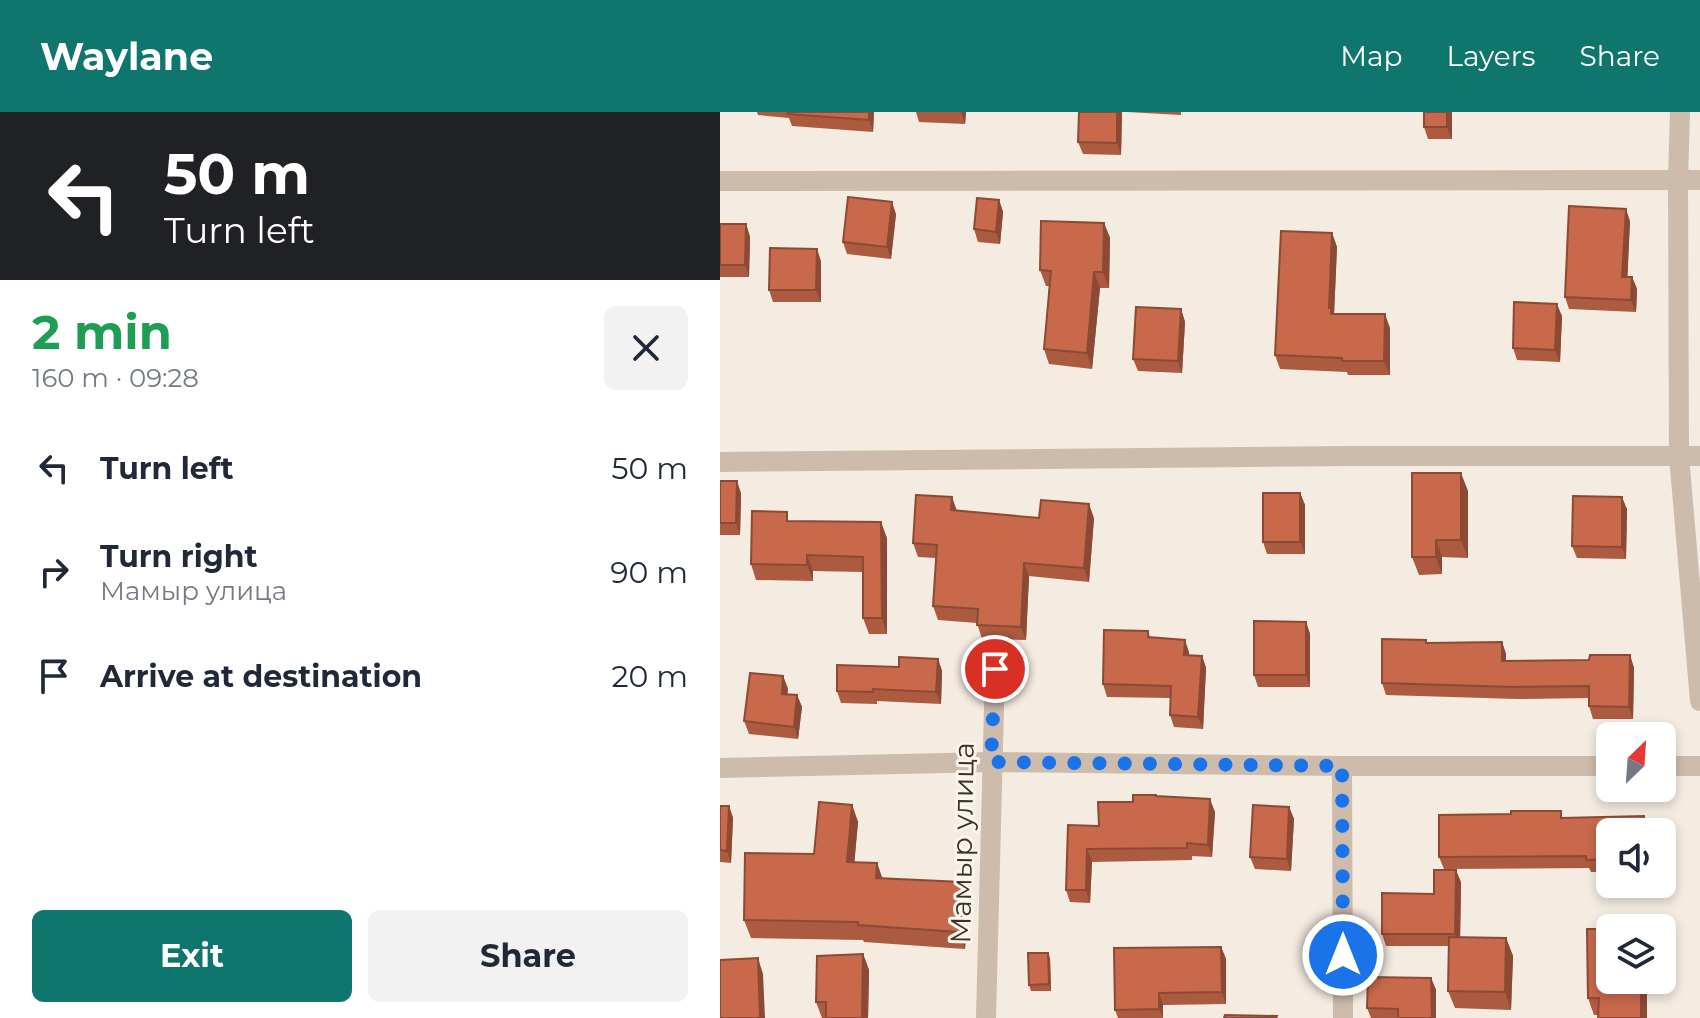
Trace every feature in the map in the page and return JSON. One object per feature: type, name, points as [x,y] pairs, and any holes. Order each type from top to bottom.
[{"type":"street","points":[[1680,112],[1678,180],[1700,701]]},
{"type":"street","points":[[720,181],[1700,180]]},
{"type":"street","points":[[720,462],[1690,456]]},
{"type":"street","name":"Мамыр улица","points":[[986,1018],[995,669]]},
{"type":"street","points":[[720,768],[991,762],[1596,766]]},
{"type":"street","points":[[1342,766],[1343,1018]]},
{"type":"street","points":[[1676,766],[1700,766]]},
{"type":"building","points":[[869,112],[869,120],[788,114]]},
{"type":"building","points":[[1079,112],[1117,112],[1117,143],[1078,142]]},
{"type":"building","points":[[1424,112],[1447,112],[1447,127],[1424,127]]},
{"type":"building","points":[[848,197],[892,202],[887,247],[843,242]]},
{"type":"building","points":[[977,198],[999,200],[996,232],[974,229]]},
{"type":"building","points":[[1569,206],[1626,209],[1622,277],[1632,277],[1631,300],[1565,297]]},
{"type":"building","points":[[1041,221],[1104,223],[1103,272],[1094,272],[1087,353],[1044,349],[1051,271],[1040,270]]},
{"type":"building","points":[[720,224],[746,224],[745,265],[720,265]]},
{"type":"building","points":[[1281,231],[1332,233],[1331,314],[1385,314],[1384,361],[1275,355]]},
{"type":"building","points":[[770,248],[817,249],[816,290],[769,290]]},
{"type":"building","points":[[1514,302],[1557,304],[1555,350],[1513,348]]},
{"type":"building","points":[[1136,307],[1181,309],[1178,361],[1133,359]]},
{"type":"building","points":[[1412,473],[1461,473],[1461,540],[1436,540],[1436,557],[1412,557]]},
{"type":"building","points":[[720,481],[737,481],[736,523],[720,523]]},
{"type":"building","points":[[1263,493],[1300,493],[1300,542],[1263,542]]},
{"type":"building","points":[[916,495],[952,497],[951,510],[1039,518],[1041,500],[1089,504],[1084,568],[1024,563],[1021,627],[977,625],[978,609],[933,606],[937,545],[913,543]]},
{"type":"building","points":[[1573,496],[1622,497],[1622,547],[1572,546]]},
{"type":"building","points":[[752,511],[787,512],[787,521],[881,522],[882,618],[863,618],[863,557],[807,555],[807,565],[751,564]]},
{"type":"building","points":[[1254,621],[1306,622],[1306,675],[1254,675]]},
{"type":"building","points":[[1104,630],[1148,631],[1148,637],[1185,640],[1184,655],[1202,656],[1198,717],[1170,715],[1171,686],[1103,684]]},
{"type":"building","points":[[1382,639],[1426,640],[1426,643],[1502,642],[1502,661],[1589,660],[1590,655],[1630,655],[1629,707],[1589,706],[1589,686],[1382,683]]},
{"type":"building","points":[[899,657],[938,659],[936,692],[837,691],[837,665],[899,667]]},
{"type":"building","points":[[750,673],[783,676],[782,694],[797,695],[794,727],[744,721]]},
{"type":"building","points":[[1133,795],[1210,799],[1208,845],[1187,843],[1187,848],[1087,849],[1086,890],[1066,890],[1068,825],[1099,826],[1098,802],[1133,802]]},
{"type":"building","points":[[819,802],[852,805],[847,862],[877,863],[876,878],[962,882],[959,932],[858,925],[858,922],[744,920],[745,853],[814,854]]},
{"type":"building","points":[[1253,805],[1289,807],[1287,859],[1250,857]]},
{"type":"building","points":[[720,806],[729,806],[727,851],[720,850]]},
{"type":"building","points":[[1511,811],[1561,811],[1561,818],[1644,816],[1644,818],[1596,818],[1596,860],[1586,860],[1586,856],[1439,857],[1439,815],[1511,814]]},
{"type":"building","points":[[1434,870],[1456,870],[1455,934],[1382,934],[1382,893],[1434,894]]},
{"type":"building","points":[[1587,929],[1596,929],[1596,994],[1641,994],[1641,1018],[1598,1018],[1599,998],[1588,998]]},
{"type":"building","points":[[1449,937],[1506,938],[1505,992],[1448,991]]},
{"type":"building","points":[[1221,947],[1222,992],[1159,993],[1159,1009],[1115,1010],[1114,948]]},
{"type":"building","points":[[1028,953],[1048,953],[1049,984],[1029,985]]},
{"type":"building","points":[[863,954],[862,1018],[826,1018],[826,1002],[816,1002],[817,956]]},
{"type":"building","points":[[758,958],[760,1018],[720,1018],[720,960]]},
{"type":"building","points":[[1368,977],[1431,978],[1432,1018],[1398,1018],[1398,1009],[1367,1008]]},
{"type":"building","points":[[1225,1015],[1277,1016],[1224,1018]]},
{"type":"route","points":[[995,669],[991,762],[1342,766],[1343,955]]}]
